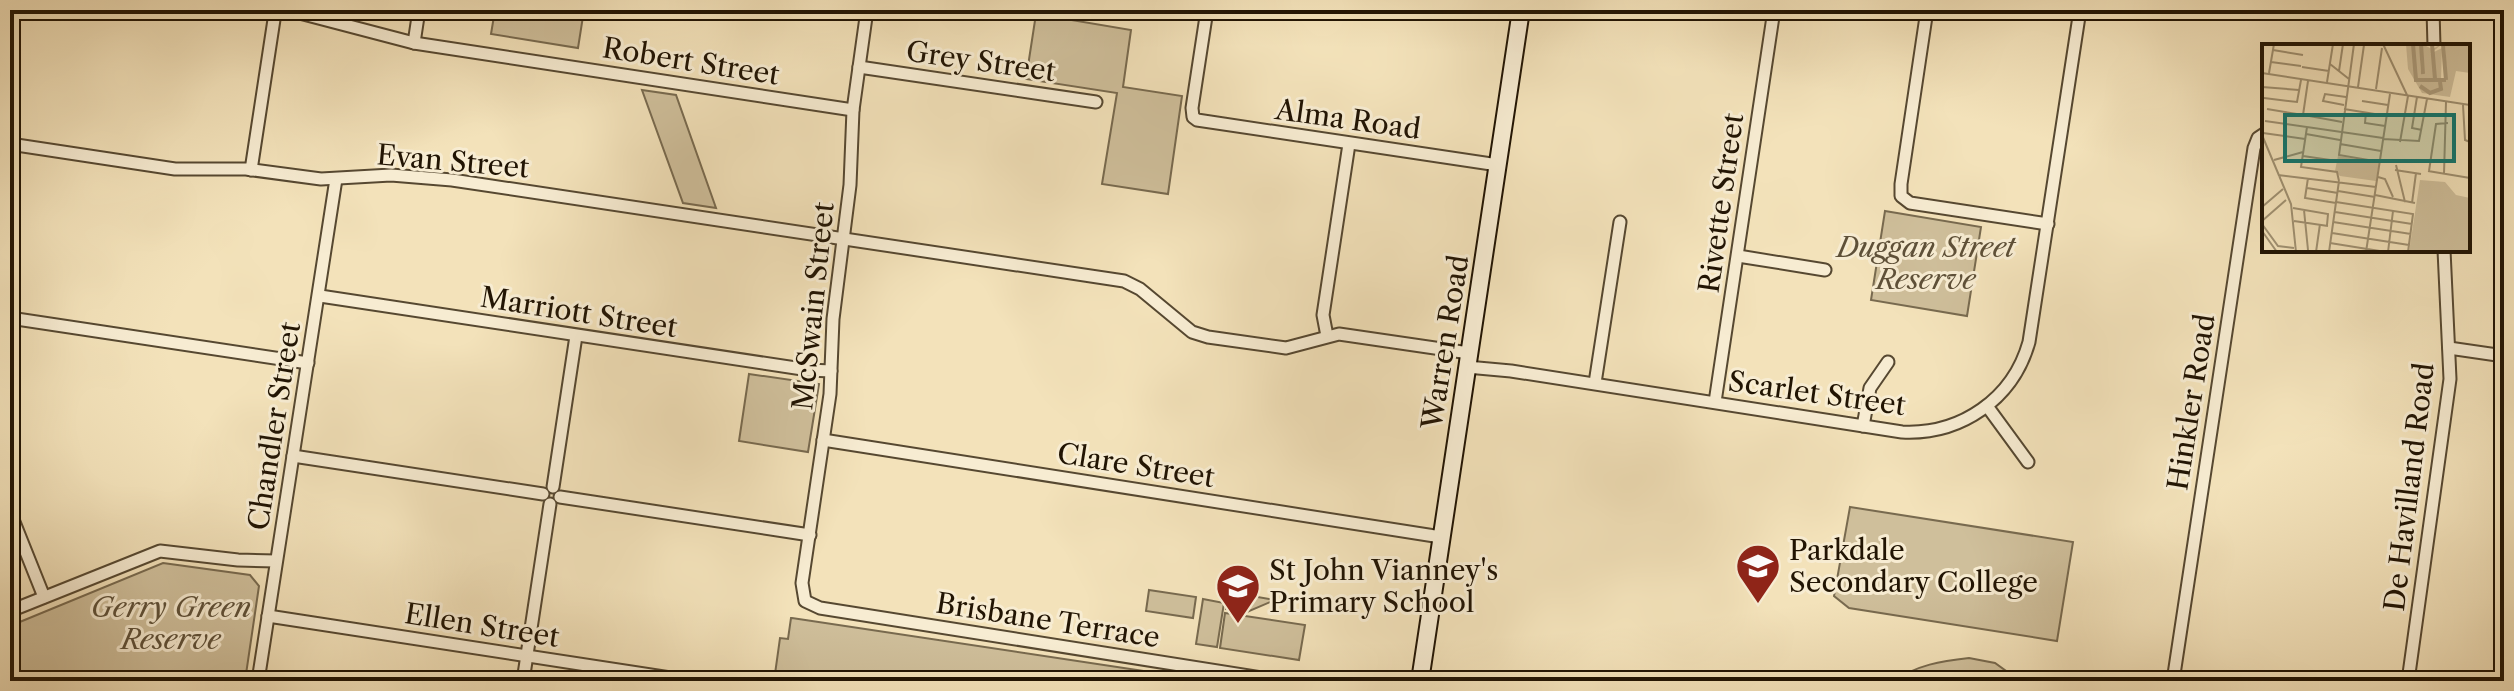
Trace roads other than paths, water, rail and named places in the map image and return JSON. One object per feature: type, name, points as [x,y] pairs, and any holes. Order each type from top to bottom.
[{"type":"street","points":[[414,43],[419,10]]},
{"type":"street","name":"McSwain Street","points":[[808,604],[801,590],[831,371],[833,319],[850,185],[853,110],[867,10]]},
{"type":"street","name":"Alma Road","points":[[1207,10],[1192,108],[1193,117],[1204,123],[1498,165]]},
{"type":"street","points":[[1496,10],[1521,12]]},
{"type":"street","name":"Rivette Street","points":[[1715,402],[1774,10]]},
{"type":"street","points":[[1927,10],[1901,196],[1910,203],[2048,224]]},
{"type":"street","name":"Scarlet Street","points":[[1327,336],[1339,334],[1511,371],[1863,426],[1914,432],[1938,430],[1963,421],[1987,406],[2008,386],[2026,352],[2080,10]]},
{"type":"street","points":[[2433,10],[2434,44]]},
{"type":"street","points":[[251,170],[279,11]]},
{"type":"street","name":"Robert Street","points":[[279,11],[414,43],[853,110]]},
{"type":"street","name":"Warren Road","points":[[1420,681],[1521,12]]},
{"type":"street","name":"Grey Street","points":[[859,67],[1096,102]]},
{"type":"street","name":"Hinkler Road","points":[[2173,681],[2254,148],[2262,135]]},
{"type":"street","name":"Evan Street","points":[[10,144],[175,169],[251,170],[301,178],[391,175],[452,180],[1124,281],[1140,289],[1192,332],[1208,337],[1286,348],[1327,336]]},
{"type":"street","points":[[1327,336],[1323,315],[1349,144]]},
{"type":"street","name":"Chandler Street","points":[[258,681],[336,179]]},
{"type":"street","points":[[1595,383],[1620,222]]},
{"type":"street","name":"De Havilland Road","points":[[2408,681],[2450,379],[2444,252]]},
{"type":"street","points":[[1738,256],[1825,270]]},
{"type":"street","name":"Marriott Street","points":[[320,296],[576,336],[831,371]]},
{"type":"street","points":[[10,318],[308,363]]},
{"type":"street","points":[[523,681],[576,336]]},
{"type":"street","points":[[2449,348],[2504,356]]},
{"type":"street","points":[[1863,426],[1870,388],[1888,362]]},
{"type":"street","points":[[1987,406],[2028,462]]},
{"type":"street","name":"Clare Street","points":[[823,440],[1441,537]]},
{"type":"street","points":[[293,456],[810,535]]},
{"type":"street","points":[[10,512],[44,597]]},
{"type":"street","points":[[10,611],[160,551],[275,566]]},
{"type":"street","name":"Brisbane Terrace","points":[[808,604],[1281,681]]},
{"type":"street","name":"Ellen Street","points":[[268,616],[690,681]]},
{"type":"place","name":"Parkdale Secondary College","points":[[1758,605]]},
{"type":"place","name":"St John Vianney's Primary School","points":[[1238,625]]},
{"type":"park label","name":"Duggan Street Reserve","points":[[1926,263]]},
{"type":"park label","name":"Gerry Green Reserve","points":[[171,623]]}]
